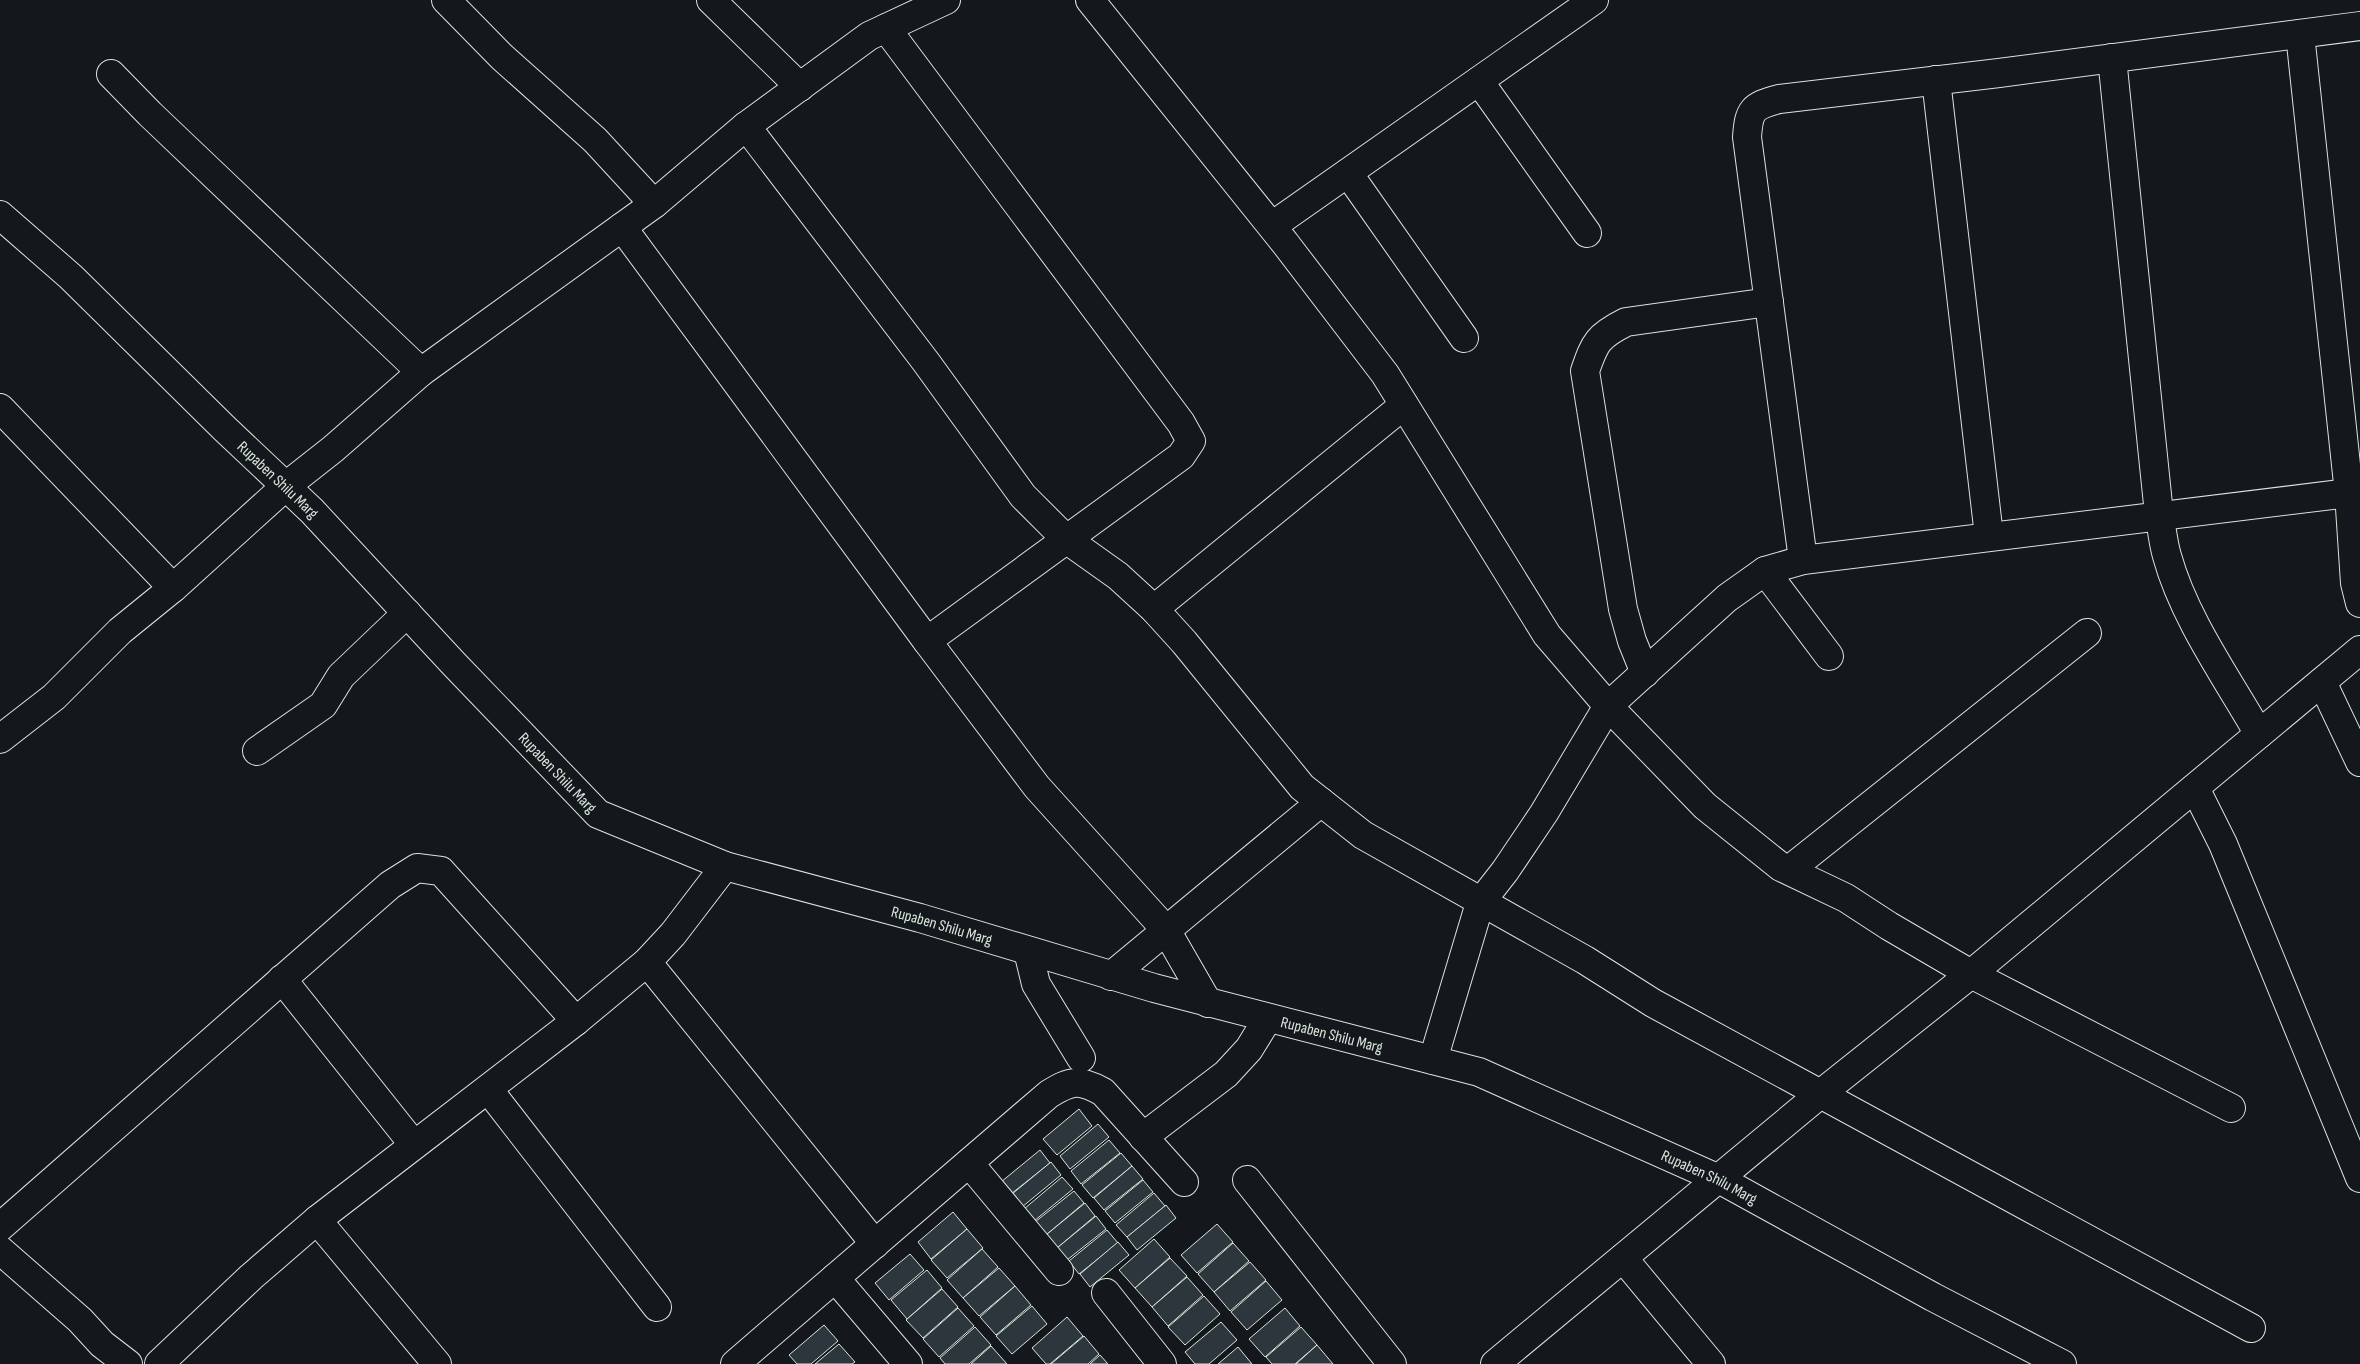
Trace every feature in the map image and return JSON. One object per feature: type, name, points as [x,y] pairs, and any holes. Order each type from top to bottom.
[{"type":"street","points":[[446,0],[502,57],[595,140],[654,204]]},
{"type":"street","points":[[711,0],[800,87]]},
{"type":"street","points":[[1090,0],[1272,226],[1385,374],[1547,635],[1608,706],[1705,806],[1789,870],[1846,898],[1889,926],[1971,974],[2231,1108]]},
{"type":"street","points":[[1272,226],[1594,0]]},
{"type":"street","points":[[0,739],[54,697],[120,631],[173,588],[286,486],[333,449],[421,372],[654,204],[746,126],[869,36],[937,2]]},
{"type":"street","points":[[1803,560],[1748,137],[1749,117],[1760,104],[1779,99],[2360,26]]},
{"type":"street","points":[[886,28],[1181,423],[1191,441],[1180,456],[927,641]]},
{"type":"street","points":[[2300,34],[2349,492],[2355,584],[2360,603]]},
{"type":"street","points":[[2112,58],[2166,556],[2179,591],[2194,621],[2259,734]]},
{"type":"street","points":[[111,74],[421,372]]},
{"type":"street","points":[[1936,80],[1989,536]]},
{"type":"street","points":[[1479,81],[1587,233]]},
{"type":"street","points":[[746,126],[926,362],[1023,496],[1066,540],[1118,576],[1154,609],[1184,642],[1302,787],[1320,802],[1363,835],[1585,960],[1653,1003],[1819,1095],[2251,1328]]},
{"type":"street","points":[[1348,173],[1464,338]]},
{"type":"street","name":"Rupaben Shilu Marg","points":[[0,215],[71,277],[224,428],[312,511],[598,814],[725,866],[920,918],[1111,976],[1478,1072],[1719,1179],[1933,1297],[2062,1364]]},
{"type":"street","points":[[622,227],[1037,787],[1166,930],[1208,1002]]},
{"type":"street","points":[[1645,673],[1632,641],[1623,609],[1585,371],[1594,345],[1608,332],[1626,322],[1769,302]]},
{"type":"street","points":[[1154,609],[1404,405]]},
{"type":"street","points":[[1,410],[173,588]]},
{"type":"street","points":[[1433,1060],[1480,902],[1505,871],[1544,813],[1608,706],[1727,598],[1765,571],[1803,560],[2160,514],[2349,492]]},
{"type":"street","points":[[1765,571],[1829,656]]},
{"type":"street","points":[[257,751],[322,705],[341,676],[407,613]]},
{"type":"street","points":[[1789,870],[2087,632]]},
{"type":"street","points":[[1502,1362],[1623,1258],[1819,1095],[1971,974],[2360,650]]},
{"type":"street","points":[[2322,682],[2360,762]]},
{"type":"street","points":[[2195,788],[2223,844],[2360,1178]]},
{"type":"street","points":[[1111,976],[1320,802]]},
{"type":"street","points":[[159,1364],[251,1277],[317,1220],[576,1021],[646,962],[673,934],[725,866]]},
{"type":"street","points":[[0,1227],[390,885],[417,868],[441,871],[576,1021]]},
{"type":"street","points":[[1028,951],[1036,984],[1081,1058]]},
{"type":"street","points":[[646,962],[875,1244]]},
{"type":"street","points":[[282,979],[414,1145]]},
{"type":"street","points":[[1143,1137],[1226,1074],[1248,1049],[1268,1018]]},
{"type":"street","points":[[735,1364],[1049,1094],[1069,1082],[1086,1083],[1103,1092],[1184,1182]]},
{"type":"street","points":[[488,1089],[657,1308]]},
{"type":"street","points":[[969,1163],[1059,1271]]},
{"type":"street","points":[[1247,1180],[1392,1364]]},
{"type":"street","points":[[317,1220],[437,1364]]},
{"type":"street","points":[[0,1250],[74,1315],[102,1344],[128,1364]]},
{"type":"street","points":[[1623,1258],[1711,1364]]},
{"type":"street","points":[[835,1278],[908,1364]]},
{"type":"street","points":[[1106,1293],[1162,1364]]},
{"type":"building","points":[[1079,1109],[1092,1126],[1057,1155],[1043,1139]]},
{"type":"building","points":[[1098,1124],[1109,1137],[1070,1169],[1060,1156]]},
{"type":"building","points":[[1109,1140],[1120,1153],[1081,1184],[1071,1171]]},
{"type":"building","points":[[1040,1150],[1050,1163],[1011,1194],[1001,1182]]},
{"type":"building","points":[[1121,1153],[1132,1166],[1093,1198],[1082,1185]]},
{"type":"building","points":[[1051,1162],[1061,1175],[1022,1207],[1012,1194]]},
{"type":"building","points":[[1132,1166],[1143,1179],[1104,1210],[1094,1198]]},
{"type":"building","points":[[1062,1177],[1073,1189],[1034,1221],[1024,1209]]},
{"type":"building","points":[[1143,1180],[1153,1192],[1115,1223],[1105,1211]]},
{"type":"building","points":[[1074,1191],[1084,1203],[1046,1235],[1035,1222]]},
{"type":"building","points":[[1154,1193],[1165,1206],[1127,1237],[1116,1225]]},
{"type":"building","points":[[1085,1203],[1095,1216],[1057,1248],[1046,1235]]},
{"type":"building","points":[[1166,1205],[1176,1218],[1137,1250],[1127,1237]]},
{"type":"building","points":[[953,1212],[967,1229],[931,1259],[918,1242]]},
{"type":"building","points":[[1096,1216],[1106,1229],[1067,1260],[1057,1248]]},
{"type":"building","points":[[1217,1224],[1233,1242],[1197,1273],[1181,1255]]},
{"type":"building","points":[[967,1229],[983,1248],[947,1278],[931,1260]]},
{"type":"building","points":[[1107,1230],[1118,1243],[1079,1274],[1069,1261]]},
{"type":"building","points":[[1154,1239],[1170,1257],[1135,1288],[1119,1270]]},
{"type":"building","points":[[1118,1242],[1129,1255],[1090,1287],[1080,1274]]},
{"type":"building","points":[[1233,1243],[1249,1261],[1214,1292],[1198,1274]]},
{"type":"building","points":[[982,1249],[998,1267],[963,1298],[947,1280]]},
{"type":"building","points":[[910,1254],[924,1270],[889,1300],[875,1283]]},
{"type":"building","points":[[1170,1258],[1187,1276],[1152,1307],[1135,1288]]},
{"type":"building","points":[[1250,1262],[1266,1280],[1230,1311],[1214,1292]]},
{"type":"building","points":[[999,1268],[1015,1286],[979,1316],[963,1298]]},
{"type":"building","points":[[927,1270],[942,1288],[907,1319],[891,1300]]},
{"type":"building","points":[[1187,1277],[1203,1295],[1168,1326],[1152,1307]]},
{"type":"building","points":[[1266,1281],[1282,1300],[1247,1330],[1231,1312]]},
{"type":"building","points":[[1015,1286],[1031,1305],[996,1335],[980,1317]]},
{"type":"building","points":[[942,1289],[958,1307],[923,1338],[906,1320]]},
{"type":"building","points":[[1204,1296],[1220,1314],[1185,1345],[1168,1327]]},
{"type":"building","points":[[1032,1306],[1047,1324],[1012,1354],[996,1336]]},
{"type":"building","points":[[958,1308],[974,1326],[939,1357],[923,1339]]},
{"type":"building","points":[[1285,1308],[1300,1326],[1265,1357],[1249,1339]]},
{"type":"building","points":[[1067,1317],[1083,1336],[1050,1364],[1046,1364],[1032,1348]]},
{"type":"building","points":[[1221,1322],[1237,1340],[1209,1364],[1195,1364],[1185,1352]]},
{"type":"building","points":[[824,1325],[838,1341],[811,1364],[797,1364],[789,1355]]},
{"type":"building","points":[[975,1327],[991,1345],[969,1364],[945,1364],[940,1358]]},
{"type":"building","points":[[1301,1327],[1317,1345],[1295,1364],[1272,1364],[1266,1357]]},
{"type":"building","points":[[1084,1336],[1099,1354],[1088,1364],[1051,1364]]},
{"type":"building","points":[[839,1344],[855,1362],[852,1364],[815,1364]]},
{"type":"building","points":[[1317,1345],[1333,1364],[1296,1364]]},
{"type":"building","points":[[991,1346],[1007,1364],[971,1364]]},
{"type":"building","points":[[1238,1347],[1252,1364],[1218,1364]]},
{"type":"building","points":[[1100,1355],[1108,1364],[1090,1364]]}]
